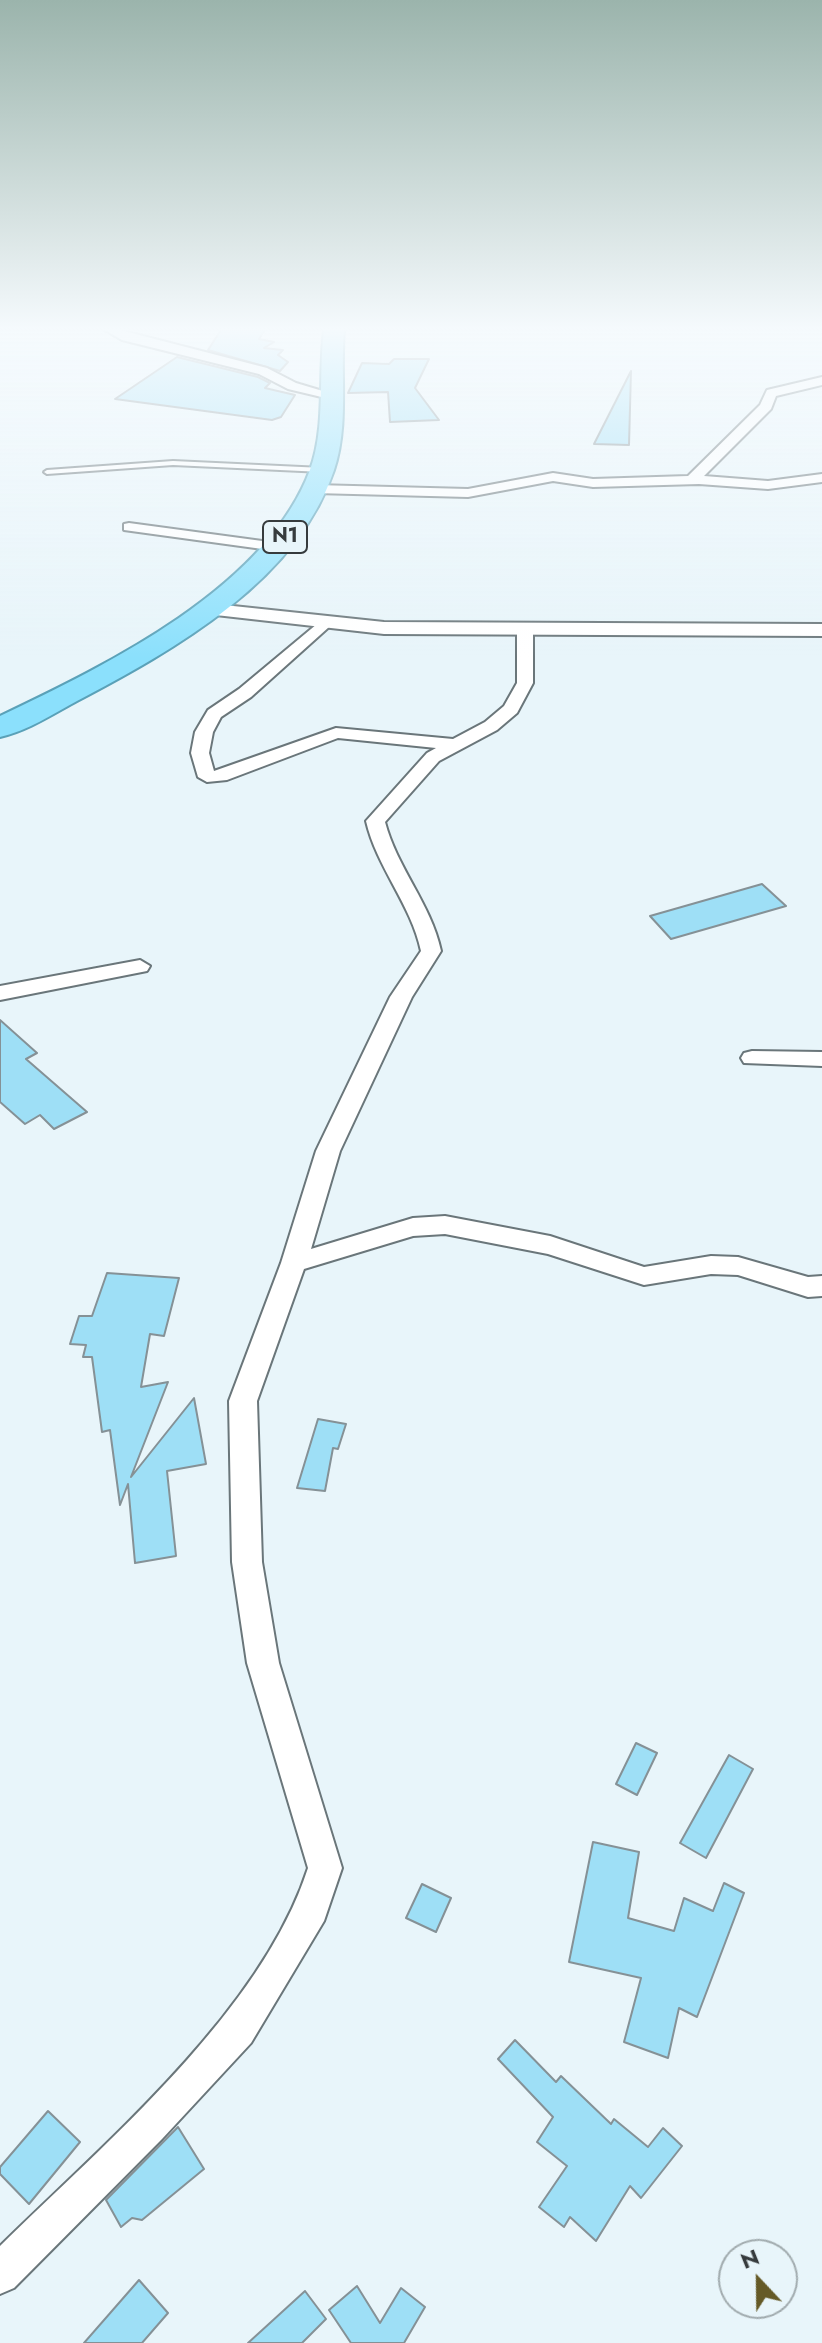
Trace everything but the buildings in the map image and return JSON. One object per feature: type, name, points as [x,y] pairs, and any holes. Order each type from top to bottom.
[{"type":"highway","name":"N1","points":[[0,728],[80,690],[205,609],[250,574],[277,547],[319,479],[324,439]]},
{"type":"highway","name":"N1","points":[[0,716],[113,669]]},
{"type":"street","points":[[692,480],[733,439]]},
{"type":"street","points":[[319,479],[468,493],[553,477],[606,484],[692,480],[768,485],[822,478]]},
{"type":"street","points":[[129,527],[277,547]]},
{"type":"street","points":[[205,609],[323,624],[525,629],[822,630]]},
{"type":"street","points":[[323,624],[265,672],[245,693],[214,714],[204,732],[200,753],[207,777],[221,776],[345,732],[456,745]]},
{"type":"street","points":[[0,2274],[149,2126],[238,2030],[312,1909],[325,1868],[263,1663],[247,1562],[243,1401],[294,1263],[328,1151],[401,997],[431,951],[429,931],[404,892],[375,821],[433,757],[491,726],[511,709],[525,683],[525,629]]},
{"type":"street","points":[[0,993],[140,966]]},
{"type":"street","points":[[752,1058],[822,1059]]},
{"type":"street","points":[[294,1263],[413,1227],[445,1225],[550,1245],[644,1276],[711,1265],[738,1266],[808,1287],[822,1286]]},
{"type":"lane","points":[[47,472],[173,463],[319,479]]}]
